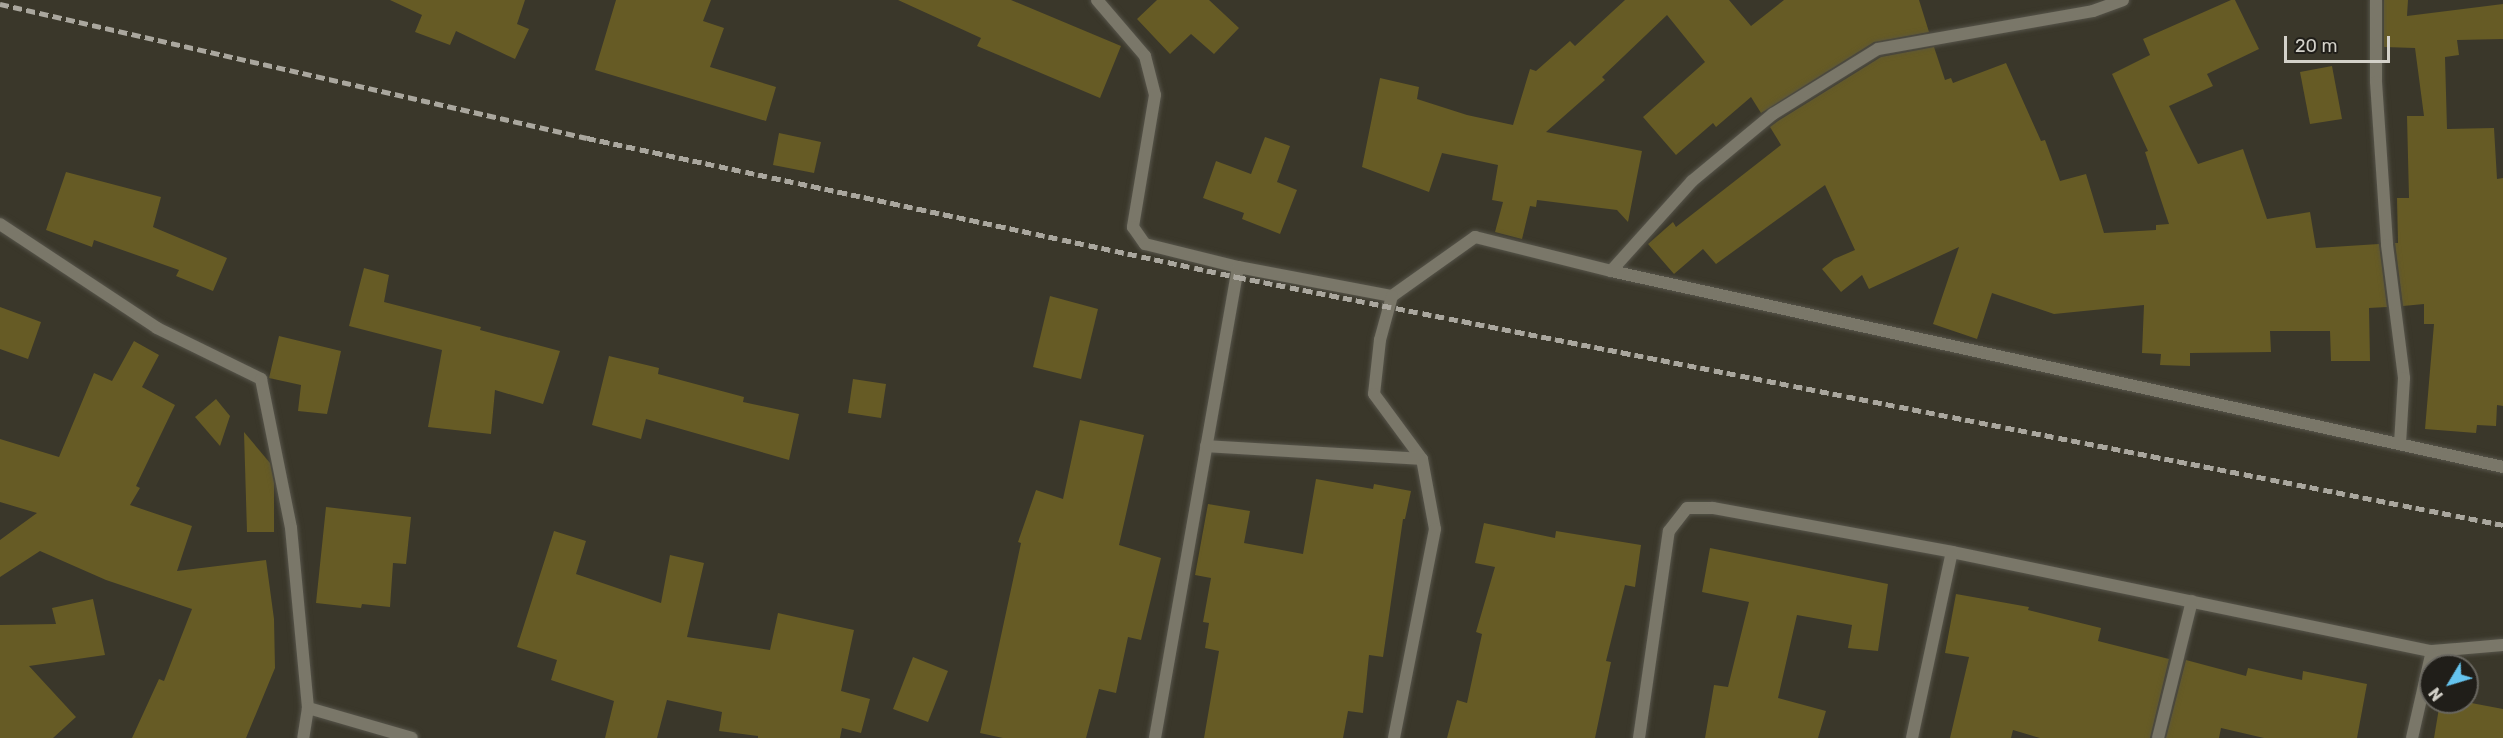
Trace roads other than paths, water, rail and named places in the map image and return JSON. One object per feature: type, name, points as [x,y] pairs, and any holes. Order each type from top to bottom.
[{"type":"street","points":[[1097,0],[1145,56],[1155,95],[1133,227],[1145,244],[1238,267],[1392,296]]},
{"type":"street","points":[[1611,271],[1692,181],[1773,114],[1878,49],[2093,11],[2123,0]]},
{"type":"street","points":[[2376,0],[2376,82],[2387,245],[2403,378],[2400,443]]},
{"type":"street","points":[[0,224],[158,328],[261,379],[291,528],[308,708],[303,738]]},
{"type":"street","points":[[1394,738],[1435,529],[1422,459],[1374,394],[1380,340],[1392,296],[1475,237],[1611,271],[2503,467]]},
{"type":"street","points":[[1155,738],[1238,267]]},
{"type":"street","points":[[1206,446],[1422,459]]},
{"type":"street","points":[[1639,738],[1669,531],[1687,508],[1713,508],[1952,552],[2432,651],[2503,645]]},
{"type":"street","points":[[1912,738],[1952,552]]},
{"type":"street","points":[[2158,738],[2192,601]]},
{"type":"street","points":[[2412,738],[2432,651]]},
{"type":"street","points":[[308,708],[412,738]]},
{"type":"railway","points":[[0,4],[587,138],[1237,277],[2503,525]]}]
